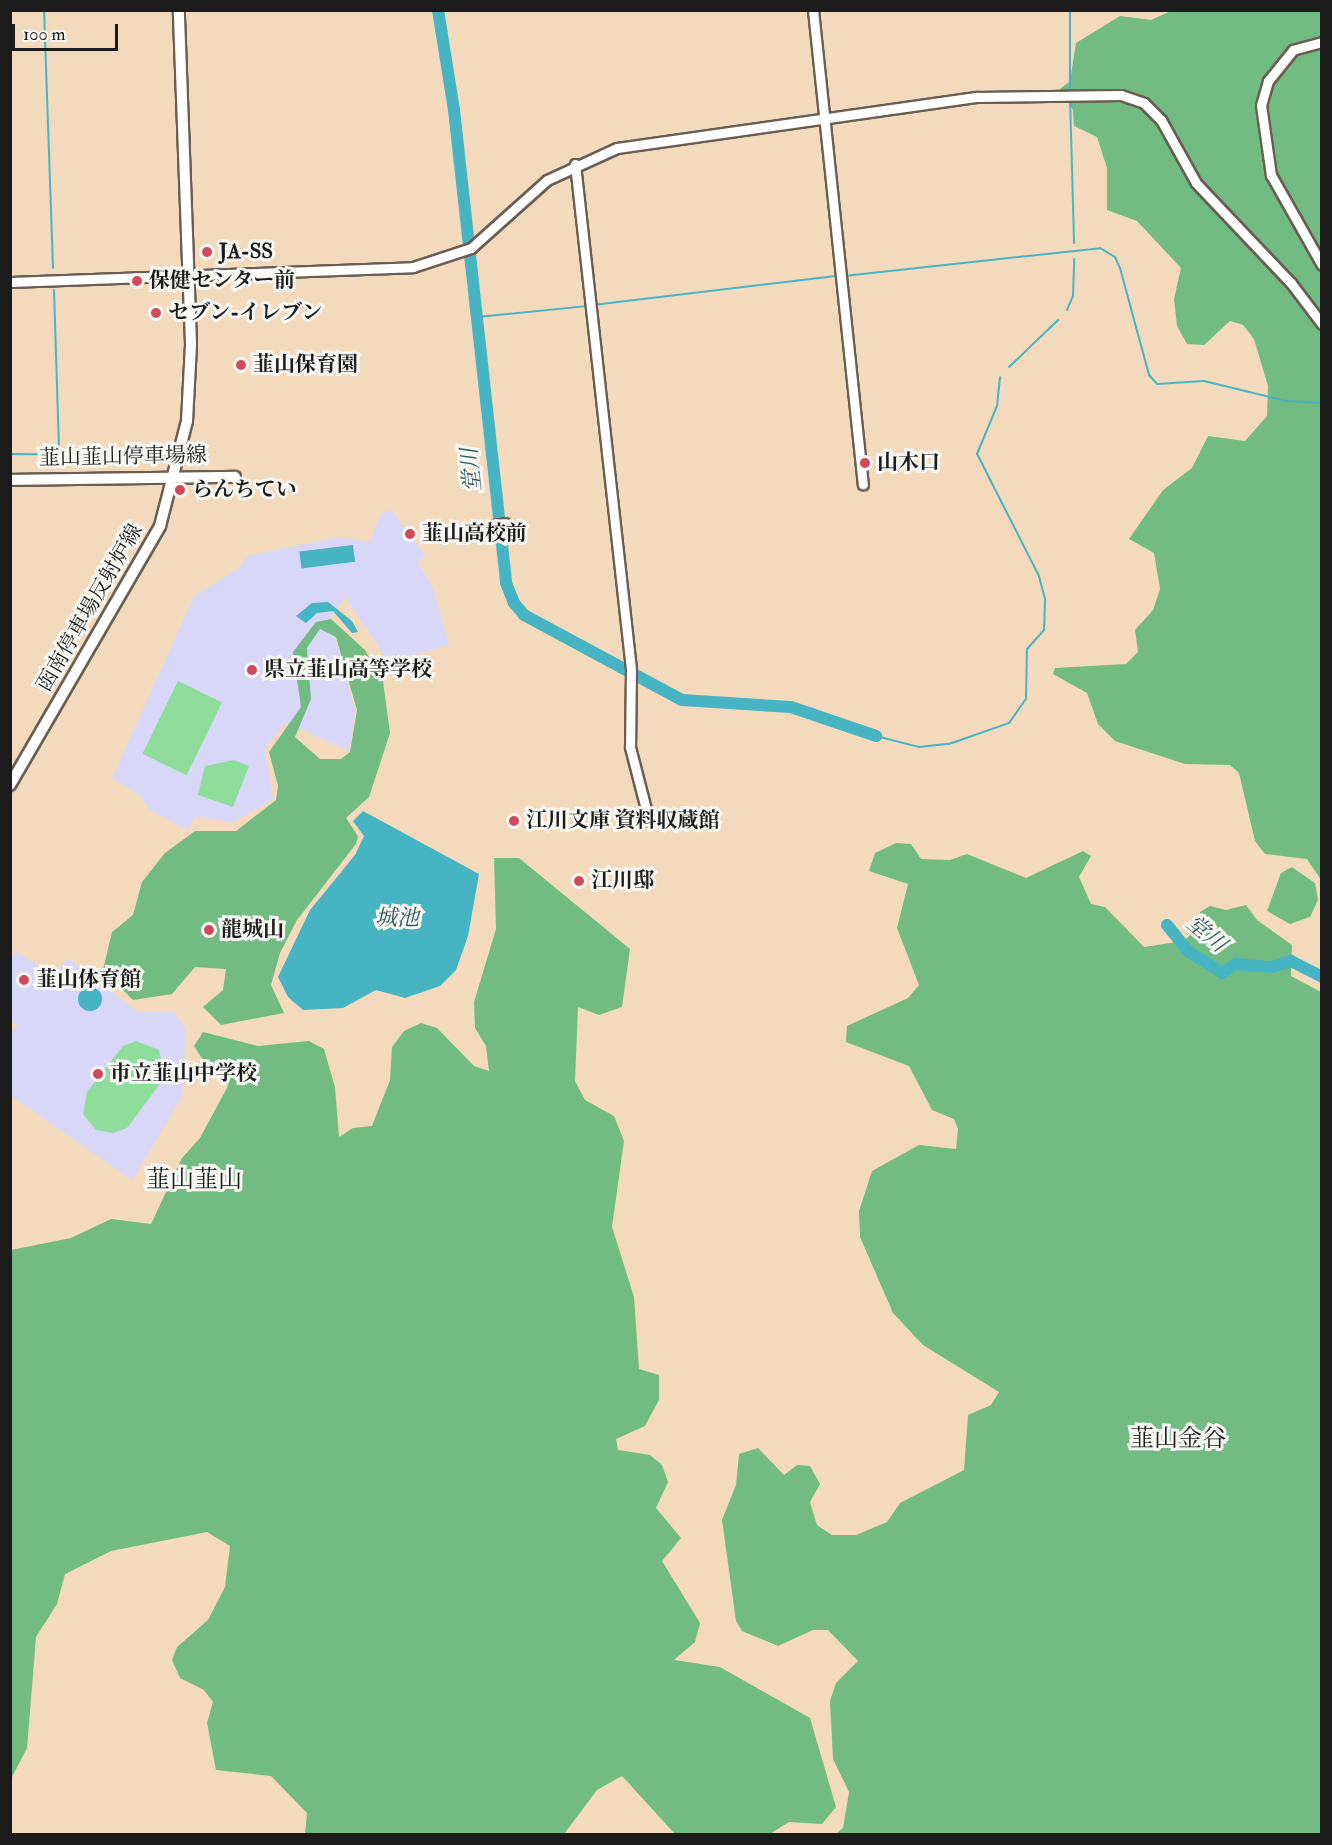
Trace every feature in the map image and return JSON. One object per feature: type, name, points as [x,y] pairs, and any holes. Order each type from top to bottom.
[{"type":"main road","name":"函南停車場反射炉線","points":[[10,785],[160,526],[171,475],[187,421],[191,386],[179,10]]},
{"type":"main road","name":"韮山韮山停車場線","points":[[10,480],[171,475],[236,477]]},
{"type":"street","points":[[813,10],[863,484]]},
{"type":"street","points":[[1322,42],[1293,50],[1268,81],[1261,105],[1271,175],[1322,265]]},
{"type":"street","points":[[10,282],[188,274],[401,269],[465,252],[547,180],[575,164],[616,148],[977,97],[1121,94],[1144,103],[1161,120],[1203,192],[1291,283],[1322,324]]},
{"type":"street","points":[[575,164],[631,669],[630,747],[650,821]]},
{"type":"street","points":[[494,525],[506,523]]},
{"type":"shaded area","name":"県立韮山高等学校","points":[[391,510],[425,555],[417,562],[433,588],[449,645],[389,662],[345,597],[330,618],[355,712],[349,751],[285,722],[265,749],[273,799],[234,822],[196,817],[187,830],[148,809],[141,796],[112,778],[194,596],[239,568],[247,556],[340,537],[370,542],[381,513]]},
{"type":"shaded area","name":"市立韮山中学校","points":[[17,952],[54,976],[67,959],[72,961],[138,1012],[174,1012],[186,1029],[182,1097],[132,1180],[11,1096],[10,1033],[18,1025],[10,1020],[11,956]]},
{"type":"green space","points":[[1171,11],[1321,11],[1321,880],[1307,859],[1265,854],[1255,841],[1239,773],[1230,765],[1185,764],[1115,741],[1098,724],[1087,693],[1053,674],[1055,668],[1126,664],[1138,652],[1135,630],[1153,610],[1160,589],[1154,553],[1129,539],[1163,490],[1192,468],[1208,436],[1245,441],[1267,416],[1268,386],[1254,339],[1243,325],[1230,321],[1204,345],[1187,344],[1177,326],[1174,299],[1181,268],[1137,221],[1107,210],[1107,168],[1097,137],[1074,126],[1073,110],[1060,89],[1070,81],[1076,43],[1120,16],[1151,20]]},
{"type":"green space","points":[[331,619],[365,650],[383,681],[390,733],[369,797],[346,818],[358,836],[356,844],[297,920],[280,953],[271,985],[284,1013],[221,1025],[203,1007],[223,990],[226,969],[195,967],[172,994],[133,1000],[103,970],[112,932],[133,915],[142,882],[165,853],[195,831],[236,831],[276,800],[278,786],[269,752],[301,707],[293,652],[316,622]],"holes":[[[320,629],[336,637],[357,710],[350,752],[341,759],[320,759],[295,737],[311,699],[307,648]]]},
{"type":"green space","points":[[178,681],[222,702],[187,775],[142,754]]},
{"type":"green space","points":[[234,760],[249,766],[233,807],[198,795],[205,766]]},
{"type":"green space","points":[[896,843],[911,844],[921,859],[950,860],[967,854],[1026,878],[1083,851],[1091,856],[1079,877],[1091,904],[1105,907],[1144,947],[1183,941],[1198,929],[1200,912],[1210,906],[1226,910],[1246,905],[1257,920],[1292,945],[1291,976],[1321,992],[1321,1834],[836,1834],[843,1828],[849,1792],[833,1759],[830,1701],[836,1683],[858,1661],[828,1630],[813,1630],[778,1646],[742,1631],[736,1621],[722,1520],[736,1485],[739,1454],[758,1448],[784,1475],[797,1465],[810,1466],[820,1484],[810,1502],[817,1525],[832,1535],[856,1535],[887,1522],[900,1503],[964,1470],[968,1415],[991,1405],[999,1392],[923,1345],[893,1313],[860,1237],[859,1211],[872,1171],[919,1145],[956,1149],[958,1129],[954,1119],[932,1110],[909,1066],[846,1042],[847,1026],[908,998],[919,985],[897,928],[908,884],[869,871],[875,853]]},
{"type":"green space","points":[[494,858],[519,858],[630,949],[622,1007],[599,1015],[578,1007],[575,1081],[585,1100],[614,1116],[624,1141],[612,1227],[634,1297],[639,1369],[659,1375],[659,1400],[645,1426],[616,1439],[618,1450],[650,1455],[662,1465],[668,1482],[656,1508],[681,1538],[662,1561],[700,1623],[695,1642],[674,1660],[720,1667],[810,1718],[836,1807],[822,1824],[789,1822],[770,1834],[675,1834],[622,1776],[597,1790],[564,1834],[305,1834],[307,1813],[271,1776],[216,1770],[207,1723],[213,1702],[204,1690],[180,1678],[172,1660],[177,1647],[208,1620],[225,1587],[230,1546],[207,1532],[111,1551],[65,1574],[57,1604],[36,1637],[27,1748],[11,1779],[11,1250],[71,1238],[111,1219],[151,1224],[182,1158],[200,1138],[228,1086],[224,1065],[203,1060],[194,1046],[203,1032],[258,1046],[309,1041],[324,1049],[335,1087],[339,1137],[353,1128],[372,1126],[390,1080],[392,1047],[404,1031],[421,1023],[437,1028],[474,1066],[489,1071],[486,1046],[475,1028],[474,1002],[496,929]]},
{"type":"green space","points":[[1292,867],[1315,883],[1318,900],[1310,917],[1290,924],[1267,911],[1281,873]]},
{"type":"green space","points":[[136,1041],[159,1050],[165,1077],[127,1128],[113,1133],[96,1130],[83,1114],[87,1092],[123,1046]]},
{"type":"water","points":[[353,545],[355,562],[301,568],[299,552]]},
{"type":"water","points":[[328,602],[352,621],[358,632],[352,633],[333,611],[317,613],[306,623],[296,616],[312,603]]},
{"type":"water","name":"城池","points":[[363,811],[479,874],[468,936],[456,970],[440,986],[405,998],[376,990],[343,1008],[303,1010],[288,997],[278,977],[310,910],[355,855],[364,836],[353,821]]},
{"type":"water","points":[[90,987],[99,990],[102,999],[99,1008],[90,1011],[81,1008],[78,999],[81,990]]},
{"type":"waterway","points":[[44,10],[53,268]]},
{"type":"waterway","name":"堂川","points":[[438,10],[454,110],[506,583],[514,603],[524,615],[682,700],[791,707],[876,736]]},
{"type":"waterway","points":[[1070,10],[1070,92]]},
{"type":"waterway","points":[[1070,97],[1074,243]]},
{"type":"waterway","points":[[844,276],[1100,248],[1115,257],[1120,268],[1149,375],[1157,384],[1204,381],[1286,401],[1322,403]]},
{"type":"waterway","points":[[1067,310],[1073,296],[1074,259]]},
{"type":"waterway","points":[[593,305],[838,276]]},
{"type":"waterway","points":[[54,290],[59,453]]},
{"type":"waterway","points":[[477,317],[588,306]]},
{"type":"waterway","points":[[1009,367],[1058,320]]},
{"type":"waterway","points":[[876,736],[919,747],[949,744],[1009,723],[1026,699],[1027,649],[1044,630],[1045,599],[1039,576],[977,454],[997,406],[1000,377]]},
{"type":"waterway","points":[[10,454],[170,456]]},
{"type":"waterway","points":[[183,455],[202,455]]},
{"type":"waterway","name":"堂川","points":[[1167,925],[1189,952],[1222,973],[1236,964],[1272,967],[1291,961],[1322,977]]},
{"type":"place","name":"JA-SS","points":[[207,252]]},
{"type":"place","name":"保健センター前","points":[[137,281]]},
{"type":"place","name":"セブン-イレブン","points":[[156,313]]},
{"type":"place","name":"韮山保育園","points":[[241,365]]},
{"type":"place","name":"山木口","points":[[865,463]]},
{"type":"place","name":"らんちてい","points":[[180,490]]},
{"type":"place","name":"韮山高校前","points":[[410,534]]},
{"type":"place","name":"県立韮山高等学校","points":[[252,670]]},
{"type":"place","name":"江川文庫 資料収蔵館","points":[[514,821]]},
{"type":"place","name":"江川邸","points":[[579,881]]},
{"type":"place","name":"龍城山","points":[[209,930]]},
{"type":"place","name":"韮山体育館","points":[[24,980]]},
{"type":"place","name":"市立韮山中学校","points":[[98,1074]]},
{"type":"district","name":"韮山韮山","points":[[194,1180]]},
{"type":"district","name":"韮山金谷","points":[[1178,1439]]}]
